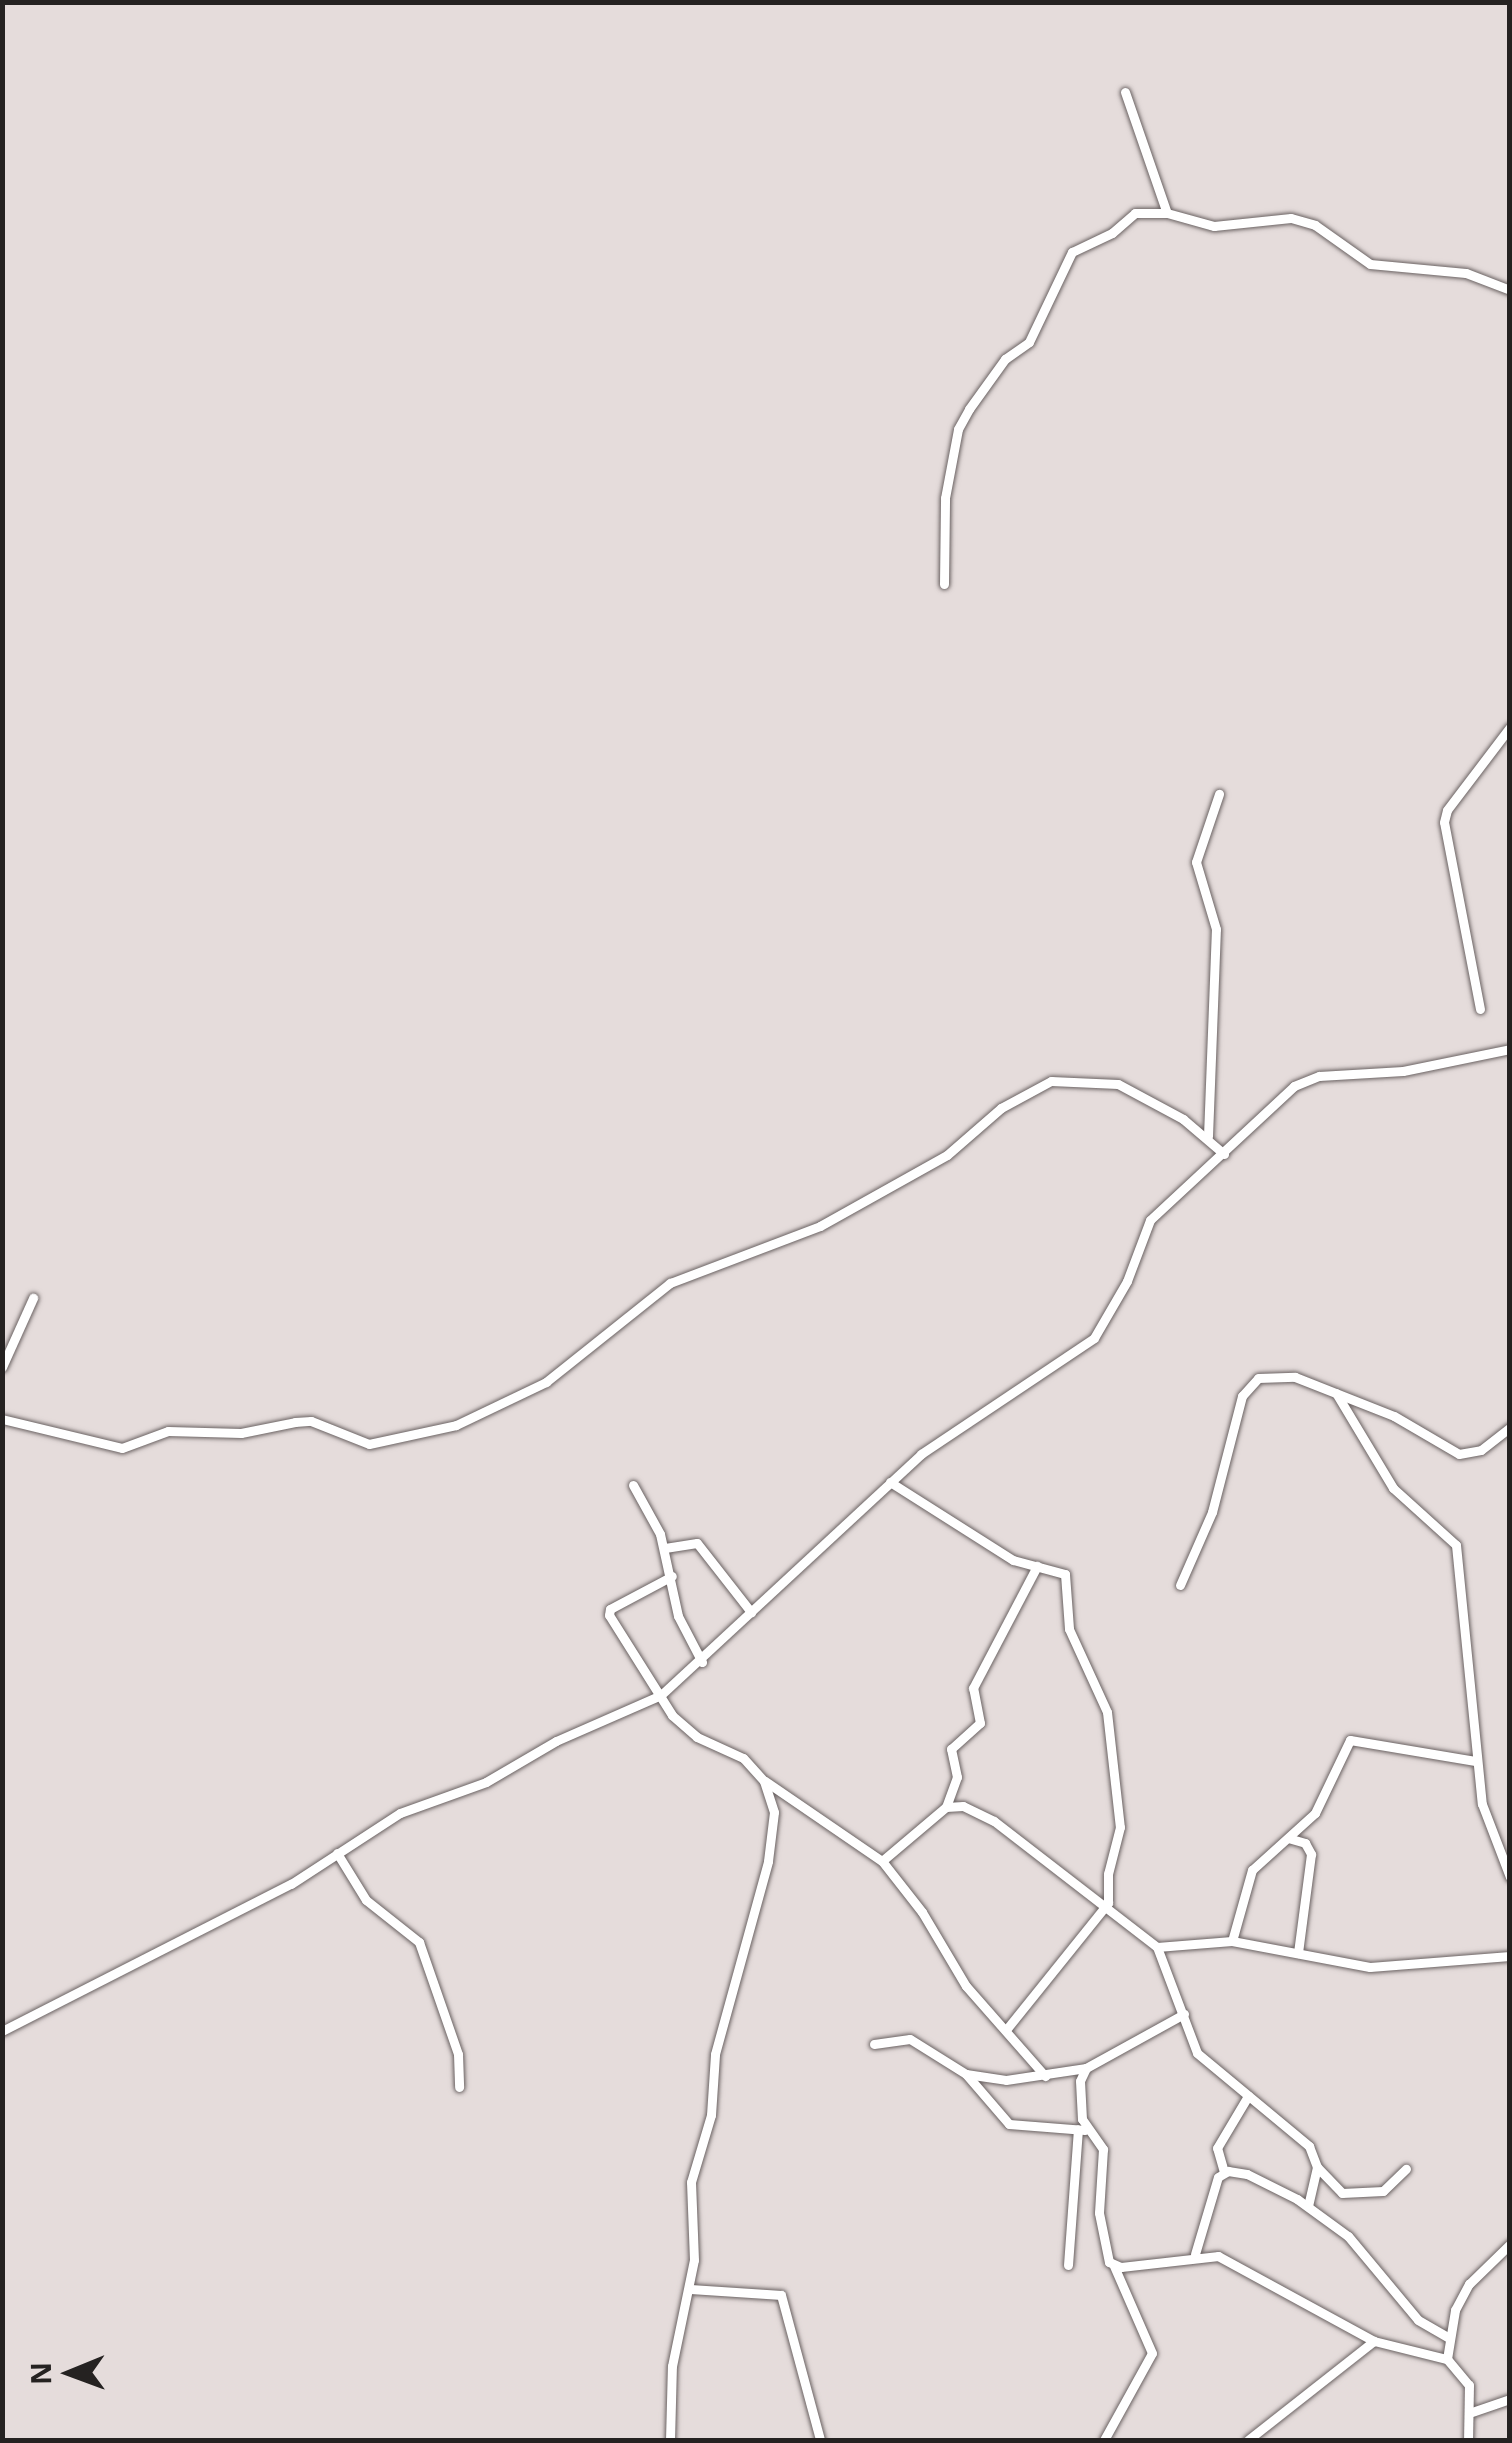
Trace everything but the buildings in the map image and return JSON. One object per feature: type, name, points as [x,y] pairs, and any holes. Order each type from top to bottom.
[{"type":"street","points":[[1125,92],[1167,213]]},
{"type":"street","points":[[944,584],[945,498],[958,429],[1005,359],[1029,342],[1072,252],[1112,234],[1135,213],[1167,213],[1214,226],[1290,218],[1314,225],[1370,264],[1466,272],[1510,290]]},
{"type":"street","points":[[1480,1008],[1444,822],[1509,728]]},
{"type":"street","points":[[1208,1136],[1216,929],[1196,862],[1219,794]]},
{"type":"street","points":[[2,2031],[291,1884],[400,1813],[486,1782],[556,1741],[660,1695],[702,1662],[890,1482],[1094,1338],[1120,1297],[1150,1220],[1305,1080],[1403,1071],[1510,1049]]},
{"type":"street","points":[[2,1419],[122,1448],[168,1432],[241,1433],[311,1421],[369,1444],[477,1417],[546,1382],[670,1284],[782,1246],[948,1155],[1033,1085],[1068,1079],[1118,1084],[1208,1136],[1224,1154]]},
{"type":"street","points":[[2,1367],[33,1298]]},
{"type":"street","points":[[1180,1585],[1212,1512],[1242,1396],[1258,1378],[1276,1374],[1336,1393],[1394,1416],[1459,1454],[1480,1450],[1510,1427]]},
{"type":"street","points":[[1336,1393],[1393,1488],[1456,1545],[1475,1761],[1482,1804],[1510,1877]]},
{"type":"street","points":[[890,1482],[1013,1560],[1068,1578],[1068,1629],[1107,1712],[1120,1826],[1105,1912],[1006,2030]]},
{"type":"street","points":[[632,1485],[665,1548],[678,1616],[702,1662]]},
{"type":"street","points":[[665,1548],[697,1543],[751,1612]]},
{"type":"street","points":[[882,1862],[946,1807],[957,1777],[951,1749],[980,1722],[973,1688],[1037,1566]]},
{"type":"street","points":[[672,1576],[608,1612],[682,1726],[743,1758],[764,1780],[882,1862],[966,1986],[1045,2076]]},
{"type":"street","points":[[1232,1941],[1252,1870],[1315,1814],[1350,1740],[1475,1761]]},
{"type":"street","points":[[670,2440],[672,2366],[691,2289],[687,2208],[711,2115],[715,2054],[768,1861],[774,1812],[764,1780]]},
{"type":"street","points":[[946,1807],[963,1806],[994,1820],[1105,1912],[1158,1947],[1197,2053],[1309,2146],[1317,2167],[1348,2196],[1383,2191],[1406,2169]]},
{"type":"street","points":[[1288,1838],[1305,1843],[1310,1854],[1298,1953]]},
{"type":"street","points":[[337,1853],[366,1900],[418,1942],[458,2054],[459,2086]]},
{"type":"street","points":[[1158,1947],[1232,1941],[1370,1968],[1510,1956]]},
{"type":"street","points":[[966,2074],[1006,2080],[1086,2068],[1184,2014]]},
{"type":"street","points":[[874,2044],[910,2039],[966,2074],[1006,2122],[1081,2129],[1103,2149],[1101,2237],[1152,2353],[1104,2440]]},
{"type":"street","points":[[1068,2265],[1081,2129],[1080,2080],[1086,2068]]},
{"type":"street","points":[[1195,2254],[1224,2172],[1217,2148],[1248,2096]]},
{"type":"street","points":[[1308,2206],[1317,2167]]},
{"type":"street","points":[[1224,2172],[1256,2177],[1308,2206],[1348,2236],[1418,2320],[1448,2337]]},
{"type":"street","points":[[1447,2359],[1448,2337],[1469,2284],[1510,2244]]},
{"type":"street","points":[[1114,2266],[1195,2254],[1235,2261],[1374,2341],[1447,2359],[1466,2377],[1472,2412],[1468,2440]]},
{"type":"street","points":[[691,2289],[782,2295],[820,2440]]},
{"type":"street","points":[[1248,2440],[1374,2341]]},
{"type":"street","points":[[1472,2412],[1510,2399]]},
{"type":"street","points":[[661,2440],[670,2428]]}]
